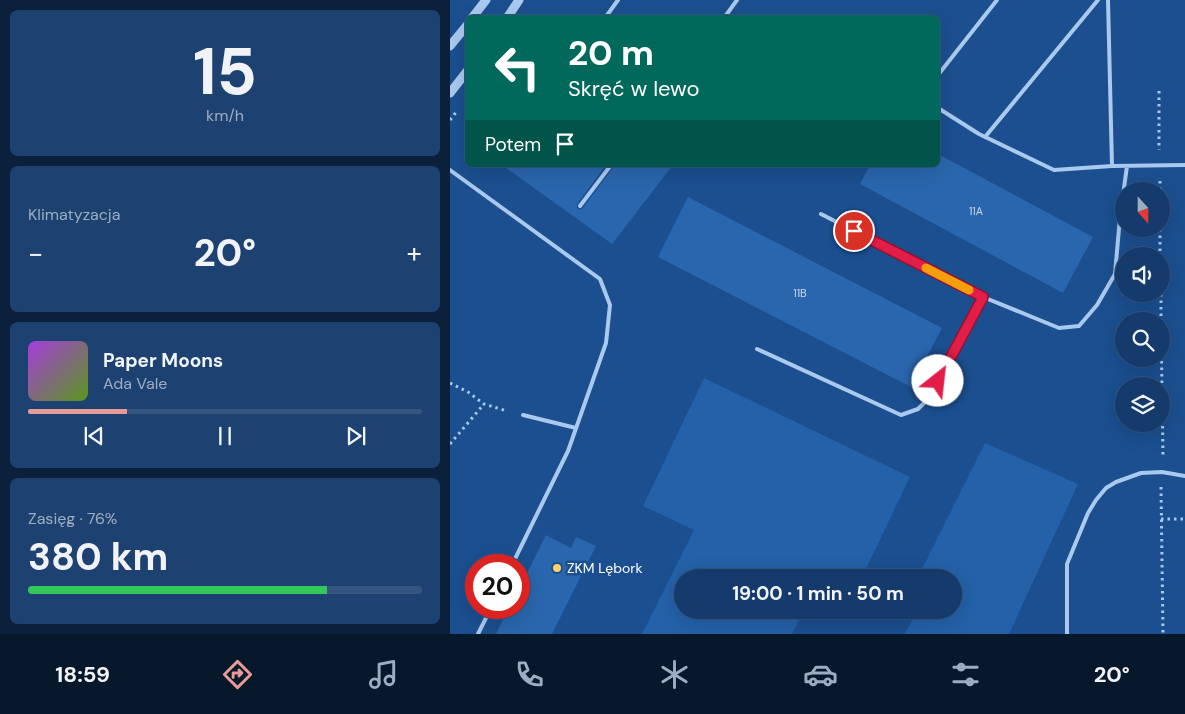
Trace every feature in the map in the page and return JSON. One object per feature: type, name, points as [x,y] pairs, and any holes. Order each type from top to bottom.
[{"type":"street","points":[[478,15],[486,0]]},
{"type":"street","points":[[509,15],[519,0]]},
{"type":"street","points":[[450,46],[465,28]]},
{"type":"street","points":[[450,93],[465,74]]},
{"type":"lane","points":[[607,15],[618,0]]},
{"type":"lane","points":[[726,15],[738,0]]},
{"type":"lane","points":[[940,72],[997,0]]},
{"type":"lane","points":[[985,137],[1098,0]]},
{"type":"lane","points":[[1108,0],[1112,166]]},
{"type":"lane","points":[[940,109],[985,137],[1054,170],[1112,166],[1185,165]]},
{"type":"lane","points":[[821,214],[983,297],[1059,328],[1079,326],[1097,305],[1115,274],[1127,166]]},
{"type":"lane","points":[[580,206],[609,167]]},
{"type":"lane","points":[[450,170],[600,279],[610,305],[606,343],[568,451],[517,554]]},
{"type":"lane","points":[[757,349],[902,415],[918,409],[928,398],[983,297]]},
{"type":"lane","points":[[523,415],[576,428]]},
{"type":"lane","points":[[1067,634],[1067,564],[1088,513],[1096,500],[1111,485],[1141,473],[1162,472],[1185,476]]},
{"type":"lane","points":[[478,634],[486,619]]},
{"type":"path","points":[[1159,91],[1160,182]]},
{"type":"path","points":[[450,383],[468,392],[484,404],[523,415]]},
{"type":"path","points":[[450,444],[484,404]]},
{"type":"path","points":[[1161,519],[1185,519]]},
{"type":"shaded area","points":[[704,378],[910,477],[866,569],[674,569],[694,530],[643,506]]},
{"type":"shaded area","points":[[985,443],[1078,484],[1009,634],[905,634],[913,619],[962,619],[962,569],[922,569]]},
{"type":"shaded area","points":[[674,570],[674,619],[800,619],[792,634],[642,634]]},
{"type":"building","points":[[940,155],[1093,237],[1063,293],[860,184],[869,167],[940,167]]},
{"type":"building","points":[[505,167],[605,167],[577,204],[577,208],[580,210],[614,167],[671,167],[612,244]]},
{"type":"building","points":[[688,197],[942,328],[911,387],[658,257]]},
{"type":"building","name":"ZKM Lębork","points":[[546,535],[571,548],[576,537],[596,546],[552,634],[496,634],[504,619],[530,619],[530,567]]},
{"type":"slow traffic","points":[[926,268],[969,290]]},
{"type":"place","name":"ZKM Lębork","points":[[557,568]]},
{"type":"route","points":[[854,231],[983,297],[938,381]]}]
